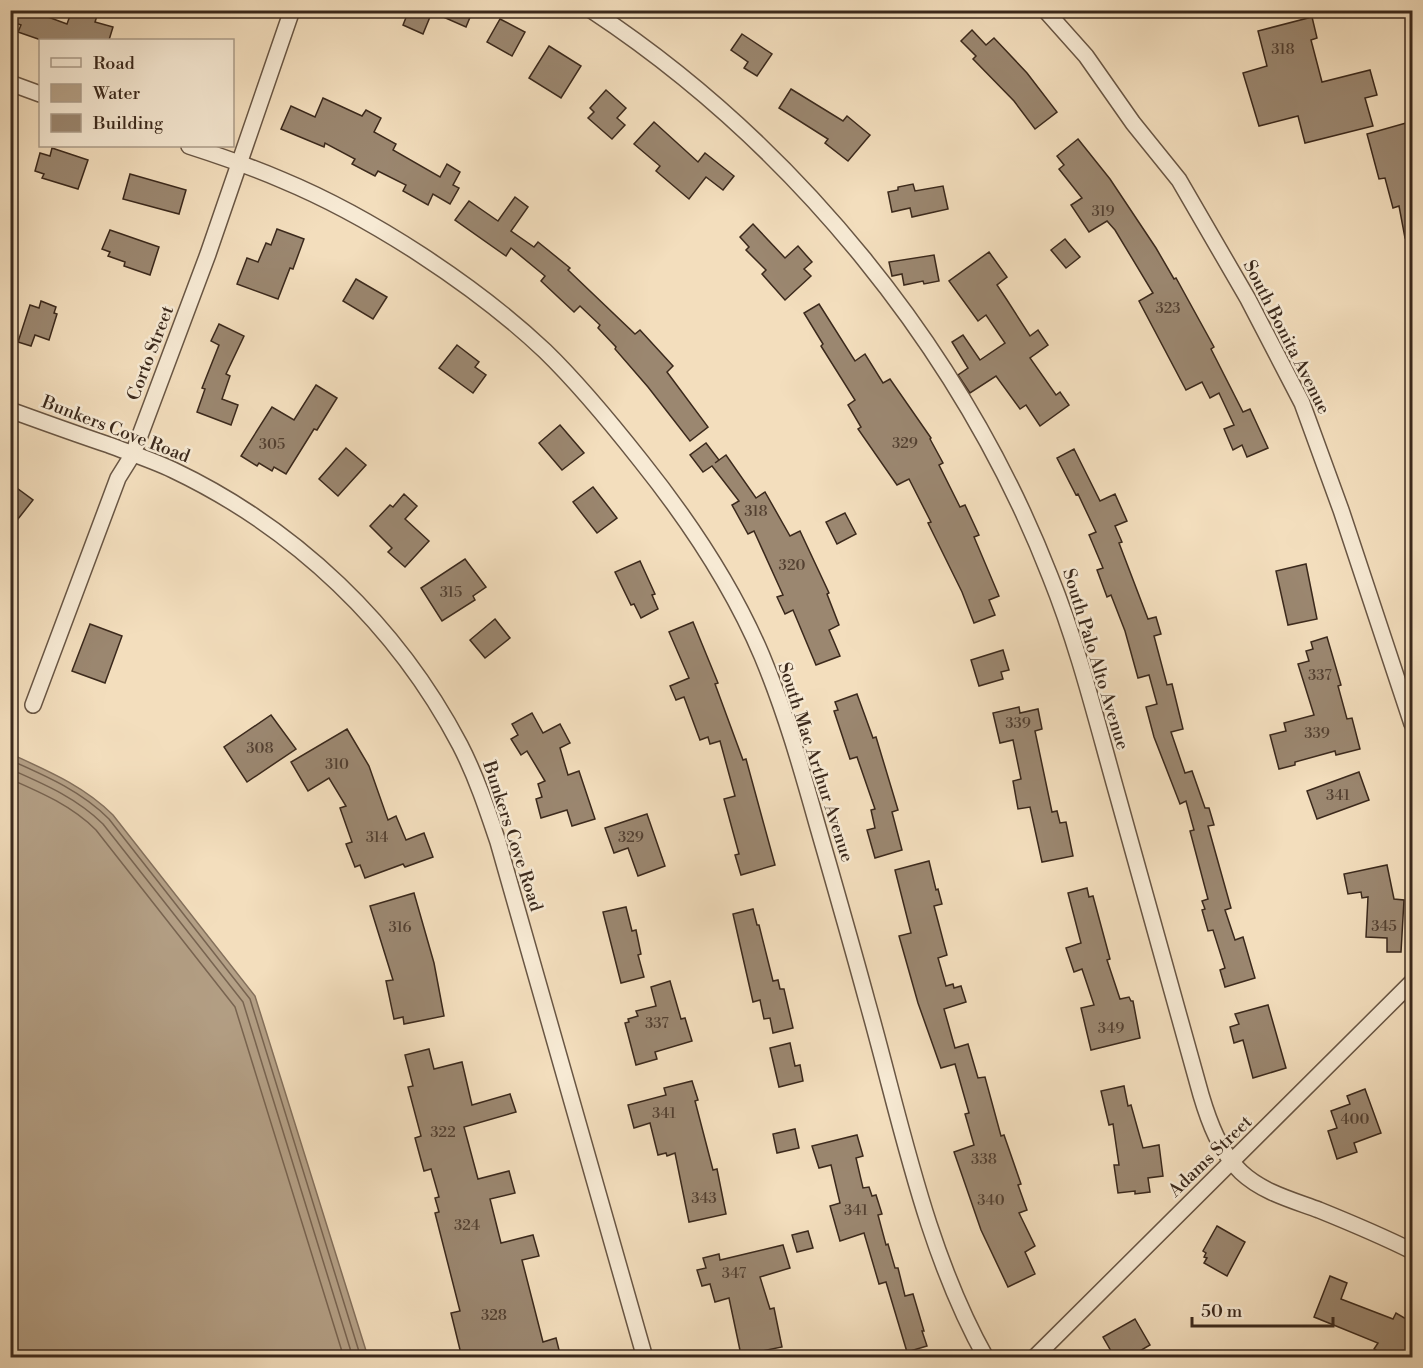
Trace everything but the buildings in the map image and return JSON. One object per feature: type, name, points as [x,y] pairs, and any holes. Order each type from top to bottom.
[{"type":"street","name":"Corto Street","points":[[33,705],[118,478],[133,454],[196,289],[292,10]]},
{"type":"street","name":"South Palo Alto Avenue","points":[[591,10],[664,62],[703,94],[744,130],[804,191],[844,236],[901,308],[989,446],[1032,533],[1064,613],[1083,672],[1203,1102],[1216,1134],[1231,1161],[1242,1172],[1269,1191],[1413,1251]]},
{"type":"street","name":"South Bonita Avenue","points":[[1045,10],[1086,57],[1133,123],[1179,180],[1248,299],[1302,403],[1341,510],[1413,724]]},
{"type":"street","points":[[10,83],[39,94]]},
{"type":"street","name":"South Mac Arthur Avenue","points":[[192,147],[297,186],[365,221],[451,276],[526,334],[596,405],[658,481],[714,562],[752,634],[785,716],[836,888],[921,1196],[959,1301],[986,1358]]},
{"type":"street","name":"Bunkers Cove Road","points":[[10,410],[173,470],[257,517],[297,547],[346,591],[411,666],[444,717],[478,784],[498,842],[645,1358]]},
{"type":"street","name":"Adams Street","points":[[1034,1358],[1413,982]]},
{"type":"water","points":[[11,754],[78,787],[113,815],[255,996],[368,1357],[11,1357]]}]
